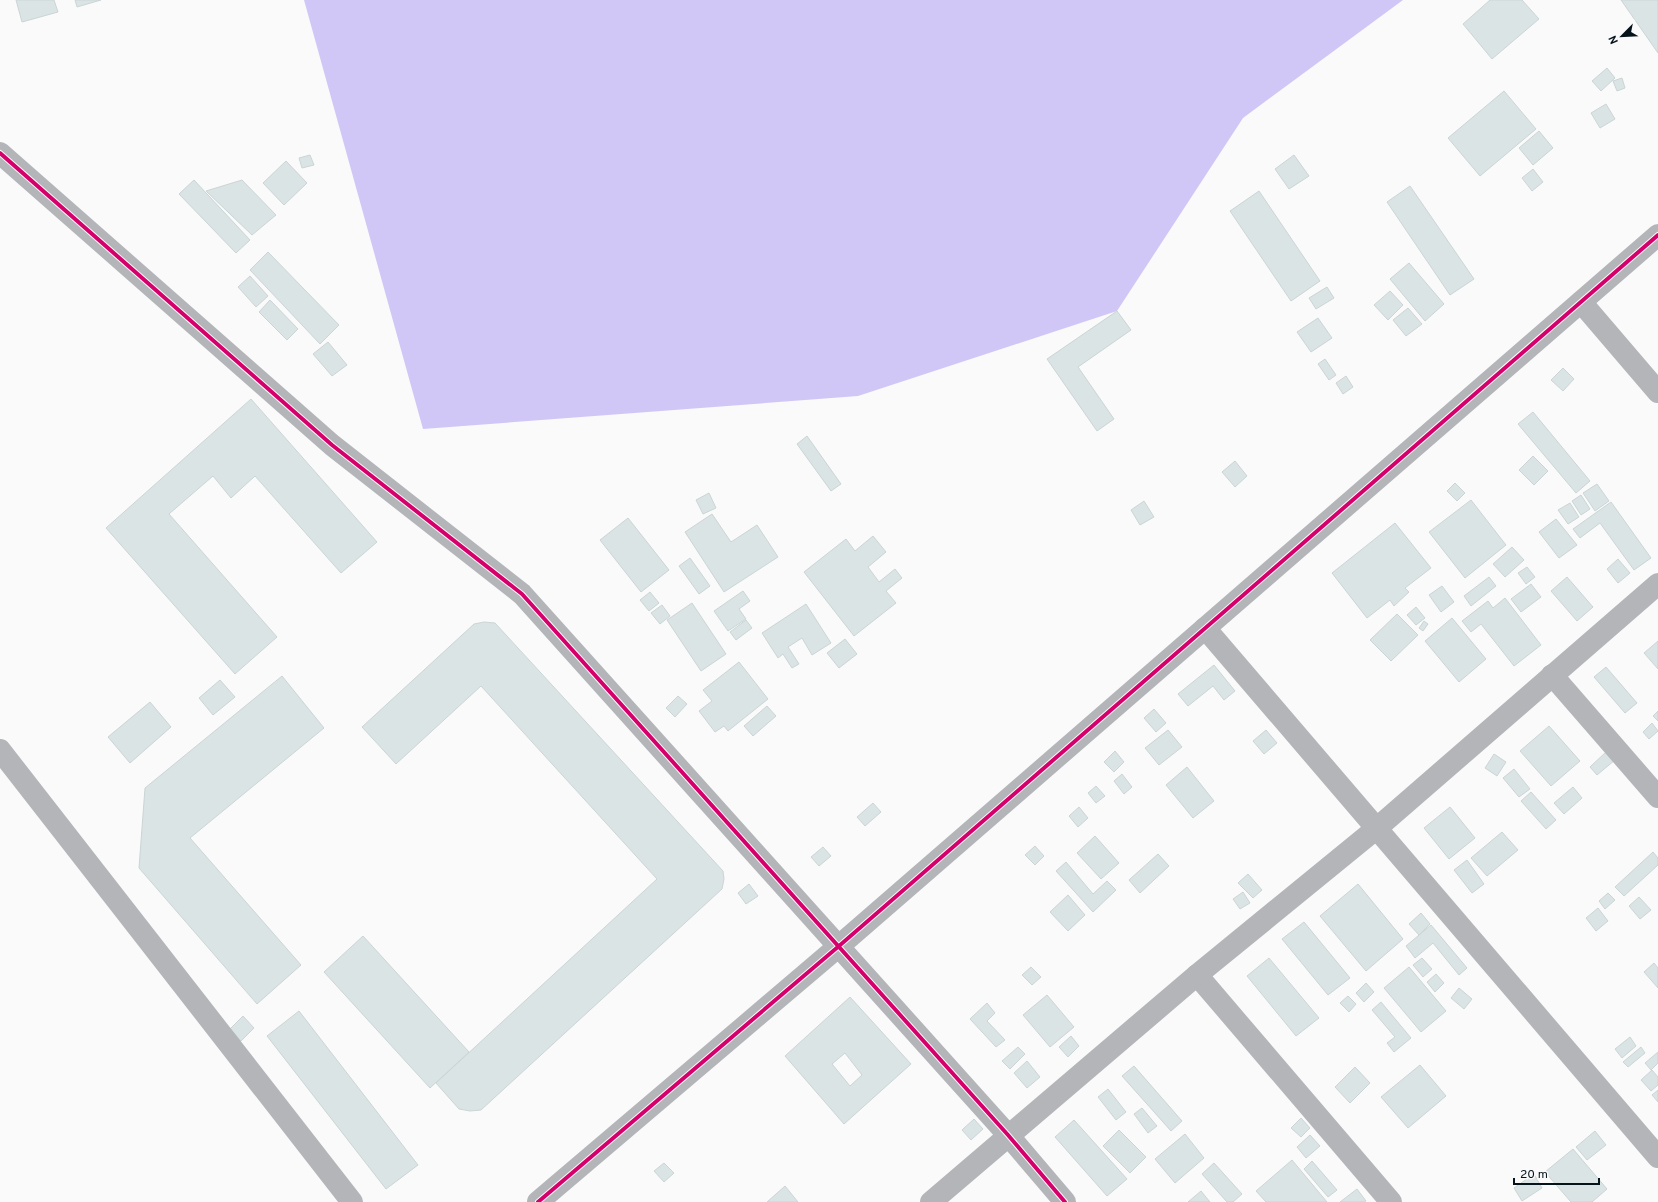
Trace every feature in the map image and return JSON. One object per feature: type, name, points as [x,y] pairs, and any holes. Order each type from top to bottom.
[{"type":"street","points":[[0,153],[332,445],[522,594],[1008,1135],[1065,1202]]},
{"type":"street","points":[[538,1202],[839,946],[1658,235]]},
{"type":"street","points":[[1581,302],[1658,392]]},
{"type":"street","points":[[932,1202],[1008,1135],[1197,975],[1377,828],[1658,584]]},
{"type":"street","points":[[1205,628],[1658,1157]]},
{"type":"street","points":[[1552,675],[1658,797]]},
{"type":"street","points":[[0,750],[352,1202]]},
{"type":"street","points":[[1197,975],[1391,1202]]},
{"type":"shaded area","points":[[304,0],[1403,0],[1243,118],[1117,311],[858,396],[423,429]]},
{"type":"building","points":[[16,0],[54,0],[58,12],[22,22]]},
{"type":"building","points":[[75,0],[101,0],[77,7]]},
{"type":"building","points":[[1490,0],[1522,0],[1539,19],[1492,59],[1463,24]]},
{"type":"building","points":[[1621,0],[1658,0],[1658,53]]},
{"type":"building","points":[[1607,68],[1615,78],[1601,91],[1592,81]]},
{"type":"building","points":[[1622,78],[1625,88],[1617,91],[1613,81]]},
{"type":"building","points":[[1504,91],[1536,129],[1480,176],[1448,138]]},
{"type":"building","points":[[1606,104],[1615,119],[1600,128],[1591,113]]},
{"type":"building","points":[[1539,131],[1553,148],[1533,165],[1519,148]]},
{"type":"building","points":[[310,155],[314,165],[302,168],[299,158]]},
{"type":"building","points":[[1294,155],[1309,176],[1289,189],[1275,169]]},
{"type":"building","points":[[286,161],[307,183],[284,205],[263,183]]},
{"type":"building","points":[[1533,169],[1543,182],[1532,191],[1522,178]]},
{"type":"building","points":[[194,180],[250,240],[236,253],[179,194]]},
{"type":"building","points":[[242,180],[276,215],[252,235],[206,191]]},
{"type":"building","points":[[1410,186],[1474,279],[1450,295],[1387,202]]},
{"type":"building","points":[[1259,191],[1320,281],[1291,301],[1230,211]]},
{"type":"building","points":[[268,252],[339,325],[320,344],[250,270]]},
{"type":"building","points":[[1409,263],[1444,304],[1425,321],[1390,279]]},
{"type":"building","points":[[250,276],[268,296],[256,307],[238,287]]},
{"type":"building","points":[[1327,287],[1334,298],[1316,309],[1309,298]]},
{"type":"building","points":[[1390,291],[1403,305],[1388,320],[1374,305]]},
{"type":"building","points":[[270,300],[298,329],[287,340],[259,312]]},
{"type":"building","points":[[1408,308],[1422,324],[1406,336],[1393,320]]},
{"type":"building","points":[[1117,311],[1131,330],[1078,367],[1114,419],[1097,431],[1047,359]]},
{"type":"building","points":[[1318,318],[1332,338],[1311,352],[1297,332]]},
{"type":"building","points":[[328,342],[347,365],[332,376],[313,354]]},
{"type":"building","points":[[1325,359],[1336,375],[1329,380],[1318,364]]},
{"type":"building","points":[[1563,368],[1574,379],[1563,391],[1551,380]]},
{"type":"building","points":[[1346,376],[1353,387],[1343,394],[1336,383]]},
{"type":"building","points":[[251,399],[377,542],[341,573],[255,476],[231,498],[213,476],[169,514],[277,637],[235,674],[106,528]]},
{"type":"building","points":[[1533,412],[1590,481],[1576,493],[1518,424]]},
{"type":"building","points":[[807,436],[841,484],[831,491],[797,444]]},
{"type":"building","points":[[1533,456],[1548,471],[1534,485],[1519,470]]},
{"type":"building","points":[[1235,461],[1247,476],[1235,487],[1222,472]]},
{"type":"building","points":[[1455,483],[1465,493],[1457,501],[1447,491]]},
{"type":"building","points":[[1597,484],[1609,501],[1595,511],[1583,493]]},
{"type":"building","points":[[709,493],[716,508],[703,514],[696,500]]},
{"type":"building","points":[[1581,495],[1590,509],[1581,515],[1572,501]]},
{"type":"building","points":[[1471,500],[1506,545],[1465,578],[1429,532]]},
{"type":"building","points":[[1144,501],[1154,517],[1140,525],[1131,510]]},
{"type":"building","points":[[1611,502],[1651,558],[1634,570],[1600,523],[1580,538],[1573,529]]},
{"type":"building","points":[[1570,503],[1579,517],[1568,524],[1558,510]]},
{"type":"building","points":[[712,514],[731,542],[757,525],[778,557],[724,592],[685,532]]},
{"type":"building","points":[[628,518],[669,570],[641,592],[600,540]]},
{"type":"building","points":[[1556,519],[1577,545],[1559,558],[1539,532]]},
{"type":"building","points":[[1395,523],[1431,568],[1405,588],[1409,592],[1394,606],[1390,600],[1367,618],[1332,573]]},
{"type":"building","points":[[873,536],[886,552],[868,567],[879,582],[895,569],[902,578],[886,591],[896,603],[854,636],[804,572],[846,539],[855,551]]},
{"type":"building","points":[[1512,547],[1524,560],[1505,577],[1493,564]]},
{"type":"building","points":[[690,558],[710,586],[699,594],[679,566]]},
{"type":"building","points":[[1618,559],[1630,573],[1618,583],[1607,569]]},
{"type":"building","points":[[1527,567],[1535,577],[1526,584],[1518,573]]},
{"type":"building","points":[[1489,577],[1496,586],[1471,606],[1464,596]]},
{"type":"building","points":[[1567,577],[1593,607],[1577,621],[1551,591]]},
{"type":"building","points":[[1531,584],[1541,597],[1521,612],[1511,599]]},
{"type":"building","points":[[1442,586],[1454,602],[1441,612],[1429,595]]},
{"type":"building","points":[[743,591],[750,601],[739,609],[746,619],[728,631],[714,611]]},
{"type":"building","points":[[650,592],[659,603],[649,611],[640,600]]},
{"type":"building","points":[[1505,598],[1541,645],[1514,666],[1481,624],[1471,632],[1462,621],[1488,601],[1493,608]]},
{"type":"building","points":[[692,603],[726,654],[701,671],[667,620]]},
{"type":"building","points":[[806,604],[831,643],[812,655],[802,638],[788,647],[799,664],[792,668],[783,654],[778,658],[762,633]]},
{"type":"building","points":[[662,605],[670,616],[660,624],[651,613]]},
{"type":"building","points":[[1416,607],[1425,618],[1416,625],[1407,615]]},
{"type":"building","points":[[1397,614],[1418,635],[1391,661],[1370,640]]},
{"type":"building","points":[[1452,618],[1486,659],[1459,682],[1425,641]]},
{"type":"building","points":[[746,620],[752,628],[736,640],[730,632]]},
{"type":"building","points":[[1424,621],[1428,624],[1423,631],[1419,628]]},
{"type":"building","points":[[484,622],[495,623],[723,871],[724,879],[722,889],[481,1110],[470,1111],[459,1109],[436,1083],[657,879],[481,686],[396,764],[362,727],[474,624]]},
{"type":"building","points":[[845,639],[857,654],[839,668],[827,653]]},
{"type":"building","points":[[1658,641],[1658,669],[1644,653]]},
{"type":"building","points":[[739,662],[768,699],[728,731],[724,726],[715,732],[699,711],[712,701],[703,690]]},
{"type":"building","points":[[1214,665],[1235,691],[1224,700],[1213,686],[1188,706],[1178,694]]},
{"type":"building","points":[[1606,667],[1637,703],[1625,713],[1594,677]]},
{"type":"building","points":[[282,676],[324,728],[190,838],[301,965],[257,1004],[139,868],[145,788]]},
{"type":"building","points":[[220,680],[235,697],[213,715],[199,698]]},
{"type":"building","points":[[678,696],[687,704],[675,717],[666,708]]},
{"type":"building","points":[[150,702],[171,727],[130,763],[108,737]]},
{"type":"building","points":[[767,706],[776,716],[753,736],[744,726]]},
{"type":"building","points":[[1154,709],[1166,723],[1156,732],[1144,718]]},
{"type":"building","points":[[1658,711],[1658,721],[1653,716]]},
{"type":"building","points":[[1652,723],[1658,731],[1649,739],[1643,732]]},
{"type":"building","points":[[1549,726],[1580,761],[1551,786],[1520,751]]},
{"type":"building","points":[[1168,730],[1182,747],[1159,765],[1145,748]]},
{"type":"building","points":[[1266,730],[1277,743],[1264,754],[1253,741]]},
{"type":"building","points":[[1115,751],[1124,762],[1114,772],[1104,762]]},
{"type":"building","points":[[1607,751],[1615,760],[1597,775],[1590,767]]},
{"type":"building","points":[[1494,754],[1506,762],[1497,776],[1485,768]]},
{"type":"building","points":[[1187,767],[1214,801],[1193,818],[1166,785]]},
{"type":"building","points":[[1514,769],[1530,789],[1519,797],[1503,778]]},
{"type":"building","points":[[1122,774],[1132,787],[1124,794],[1114,781]]},
{"type":"building","points":[[1096,786],[1105,796],[1096,803],[1088,793]]},
{"type":"building","points":[[1573,787],[1582,798],[1564,814],[1554,803]]},
{"type":"building","points":[[1531,792],[1556,820],[1546,829],[1521,801]]},
{"type":"building","points":[[873,803],[881,812],[865,826],[857,817]]},
{"type":"building","points":[[1079,807],[1088,818],[1078,827],[1069,816]]},
{"type":"building","points":[[1450,807],[1475,838],[1449,859],[1424,828]]},
{"type":"building","points":[[1502,832],[1518,850],[1487,876],[1471,858]]},
{"type":"building","points":[[1095,836],[1119,863],[1101,879],[1077,853]]},
{"type":"building","points":[[1035,846],[1044,856],[1035,865],[1025,855]]},
{"type":"building","points":[[823,847],[831,856],[819,866],[811,857]]},
{"type":"building","points":[[1653,852],[1658,858],[1658,865],[1624,896],[1615,887]]},
{"type":"building","points":[[1158,854],[1169,866],[1140,893],[1129,880]]},
{"type":"building","points":[[1467,860],[1484,884],[1472,893],[1454,870]]},
{"type":"building","points":[[1066,862],[1093,894],[1107,881],[1116,890],[1093,912],[1056,871]]},
{"type":"building","points":[[1248,874],[1262,890],[1253,898],[1238,883]]},
{"type":"building","points":[[749,884],[758,896],[746,904],[738,893]]},
{"type":"building","points":[[1358,884],[1403,939],[1366,971],[1320,916]]},
{"type":"building","points":[[1243,892],[1250,903],[1240,909],[1233,899]]},
{"type":"building","points":[[1608,893],[1615,900],[1605,909],[1599,901]]},
{"type":"building","points":[[1068,895],[1085,915],[1068,931],[1050,912]]},
{"type":"building","points":[[1639,897],[1651,910],[1640,919],[1629,906]]},
{"type":"building","points":[[1598,908],[1608,921],[1596,931],[1586,918]]},
{"type":"building","points":[[1421,913],[1430,924],[1419,935],[1409,924]]},
{"type":"building","points":[[1304,922],[1350,978],[1328,995],[1282,939]]},
{"type":"building","points":[[1431,925],[1467,968],[1459,975],[1433,943],[1415,958],[1406,946]]},
{"type":"building","points":[[363,936],[469,1052],[430,1088],[324,972]]},
{"type":"building","points":[[1269,958],[1319,1018],[1296,1036],[1247,976]]},
{"type":"building","points":[[1422,958],[1432,969],[1423,977],[1413,965]]},
{"type":"building","points":[[1654,963],[1658,968],[1658,988],[1644,972]]},
{"type":"building","points":[[1031,967],[1041,977],[1032,985],[1022,975]]},
{"type":"building","points":[[1409,967],[1446,1011],[1421,1032],[1384,988]]},
{"type":"building","points":[[1436,974],[1444,983],[1435,992],[1427,982]]},
{"type":"building","points":[[1366,983],[1374,992],[1364,1002],[1356,993]]},
{"type":"building","points":[[1459,988],[1472,999],[1464,1009],[1451,998]]},
{"type":"building","points":[[1047,995],[1074,1027],[1050,1047],[1023,1015]]},
{"type":"building","points":[[1348,996],[1356,1004],[1349,1012],[1340,1003]]},
{"type":"building","points":[[850,997],[911,1064],[844,1124],[785,1056]],"holes":[[[845,1053],[862,1075],[850,1086],[832,1064]]]},
{"type":"building","points":[[1381,1002],[1411,1038],[1394,1052],[1387,1043],[1395,1037],[1372,1010]]},
{"type":"building","points":[[987,1003],[995,1013],[987,1021],[1005,1040],[996,1047],[970,1019]]},
{"type":"building","points":[[299,1011],[418,1165],[386,1189],[267,1036]]},
{"type":"building","points":[[243,1016],[254,1028],[241,1041],[230,1029]]},
{"type":"building","points":[[1071,1036],[1079,1046],[1068,1057],[1059,1047]]},
{"type":"building","points":[[1630,1037],[1636,1046],[1622,1058],[1615,1049]]},
{"type":"building","points":[[1018,1047],[1025,1054],[1010,1069],[1002,1061]]},
{"type":"building","points":[[1641,1047],[1645,1053],[1628,1067],[1623,1062]]},
{"type":"building","points":[[1658,1052],[1658,1063],[1651,1070],[1645,1063]]},
{"type":"building","points":[[1027,1061],[1040,1077],[1027,1088],[1014,1073]]},
{"type":"building","points":[[1420,1065],[1446,1096],[1408,1128],[1381,1097]]},
{"type":"building","points":[[1134,1066],[1182,1121],[1171,1131],[1122,1076]]},
{"type":"building","points":[[1355,1067],[1370,1083],[1350,1103],[1335,1087]]},
{"type":"building","points":[[1652,1070],[1658,1077],[1658,1085],[1651,1091],[1641,1080]]},
{"type":"building","points":[[1108,1089],[1126,1112],[1116,1120],[1098,1097]]},
{"type":"building","points":[[1658,1090],[1658,1102],[1652,1095]]},
{"type":"building","points":[[1142,1108],[1157,1126],[1148,1133],[1134,1114]]},
{"type":"building","points":[[1301,1118],[1310,1128],[1301,1137],[1291,1128]]},
{"type":"building","points":[[974,1119],[983,1129],[971,1140],[962,1130]]},
{"type":"building","points":[[1074,1120],[1127,1179],[1107,1196],[1055,1137]]},
{"type":"building","points":[[1119,1130],[1146,1157],[1130,1173],[1103,1146]]},
{"type":"building","points":[[1595,1131],[1606,1145],[1587,1160],[1576,1147]]},
{"type":"building","points":[[1185,1134],[1204,1158],[1175,1183],[1155,1159]]},
{"type":"building","points":[[1310,1135],[1320,1146],[1306,1158],[1297,1147]]},
{"type":"building","points":[[1573,1149],[1607,1189],[1592,1202],[1571,1202],[1545,1172]]},
{"type":"building","points":[[1292,1160],[1327,1202],[1266,1202],[1256,1191]]},
{"type":"building","points":[[1312,1161],[1337,1190],[1328,1197],[1304,1169]]},
{"type":"building","points":[[664,1163],[674,1173],[664,1182],[654,1171]]},
{"type":"building","points":[[1214,1163],[1242,1194],[1233,1202],[1227,1202],[1202,1174]]},
{"type":"building","points":[[1534,1174],[1542,1188],[1522,1201],[1514,1188]]},
{"type":"building","points":[[785,1186],[798,1202],[767,1202]]},
{"type":"building","points":[[1357,1189],[1366,1201],[1340,1202]]},
{"type":"building","points":[[1201,1191],[1210,1202],[1188,1202]]},
{"type":"cycle path","points":[[0,153],[332,445],[522,594],[1008,1135],[1065,1202]]},
{"type":"cycle path","points":[[538,1202],[839,946],[1658,235]]}]
